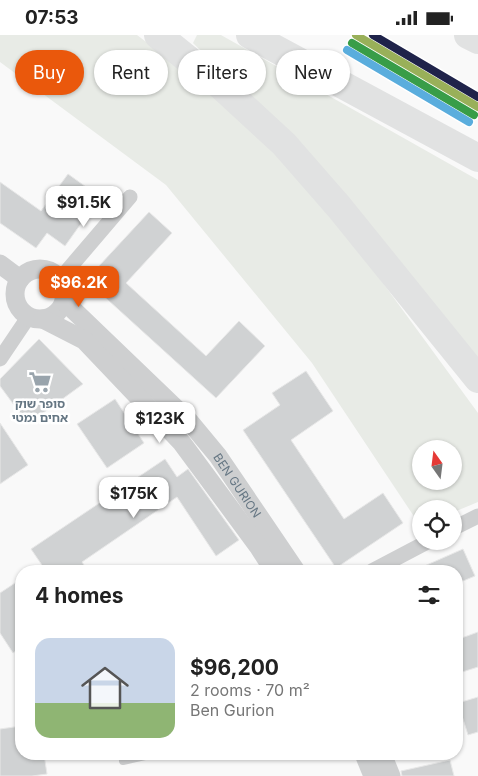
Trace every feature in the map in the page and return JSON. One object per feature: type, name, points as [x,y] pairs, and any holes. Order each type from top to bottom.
[{"type":"highway","points":[[158,35],[271,131],[309,172],[478,379]]},
{"type":"highway","points":[[250,35],[478,158]]},
{"type":"highway","points":[[468,35],[478,40]]},
{"type":"highway","points":[[362,237],[478,394]]},
{"type":"street","points":[[60,279],[130,197]]},
{"type":"street","points":[[0,265],[18,288],[19,307],[36,317]]},
{"type":"street","points":[[0,359],[36,317],[56,313],[64,301],[65,293],[60,279],[48,270],[32,270],[18,288]]},
{"type":"street","points":[[0,285],[18,288]]},
{"type":"street","name":"BEN GURION","points":[[64,301],[189,421],[218,456],[292,565]]},
{"type":"street","name":"BEN GURION","points":[[36,317],[84,339],[182,443],[270,565]]},
{"type":"street","points":[[462,525],[478,516]]},
{"type":"street","points":[[383,565],[412,550]]},
{"type":"street","points":[[366,760],[373,776]]},
{"type":"street","points":[[384,760],[391,776]]},
{"type":"lane","points":[[123,761],[127,760]]},
{"type":"shaded area","points":[[0,35],[137,35],[157,50],[94,50],[94,95],[168,95],[168,58],[178,66],[178,95],[213,95],[261,138],[350,238],[478,413],[478,502],[462,509],[462,500],[412,500],[412,513],[312,363],[166,185],[45,95],[84,95],[84,50],[15,50],[15,73],[0,62]]},
{"type":"shaded area","points":[[197,35],[221,35],[248,50],[200,50],[193,43]]},
{"type":"shaded area","points":[[266,60],[276,66],[276,95],[327,95],[478,180],[478,370],[244,95],[266,95]]},
{"type":"building","points":[[68,174],[100,197],[65,246],[47,233],[36,248],[0,223],[0,182],[41,211]]},
{"type":"building","points":[[149,212],[172,233],[126,283],[206,356],[239,321],[265,346],[216,398],[86,280]]},
{"type":"building","name":"סופר שוק אחים נמטי","points":[[39,339],[83,384],[28,424],[0,386],[0,379]]},
{"type":"building","points":[[306,371],[333,411],[291,440],[344,519],[383,493],[403,523],[340,565],[334,565],[243,430],[280,405],[272,393]]},
{"type":"building","points":[[115,399],[144,443],[107,468],[77,424]]},
{"type":"building","points":[[0,423],[28,465],[0,484]]},
{"type":"building","points":[[165,459],[177,477],[188,469],[239,540],[216,556],[177,497],[82,562],[84,565],[42,565],[31,549]]},
{"type":"building","points":[[463,549],[475,576],[463,581],[463,565],[427,565]]},
{"type":"building","points":[[15,583],[15,652],[13,653],[0,633],[0,593]]},
{"type":"building","points":[[478,632],[478,667],[463,672],[463,637]]},
{"type":"building","points":[[478,697],[478,732],[468,735],[463,719],[463,702]]},
{"type":"building","points":[[15,727],[15,760],[45,760],[47,774],[0,776],[0,729]]},
{"type":"building","points":[[450,760],[454,776],[402,776],[401,771]]},
{"type":"transit line","points":[[356,35],[478,107]]},
{"type":"transit line","points":[[352,43],[474,115]]},
{"type":"transit line","points":[[350,52],[469,122]]},
{"type":"rail line","name":"2","points":[[373,35],[478,97]]},
{"type":"place","name":"סופר שוק אחים נמטי","points":[[40,382]]}]
